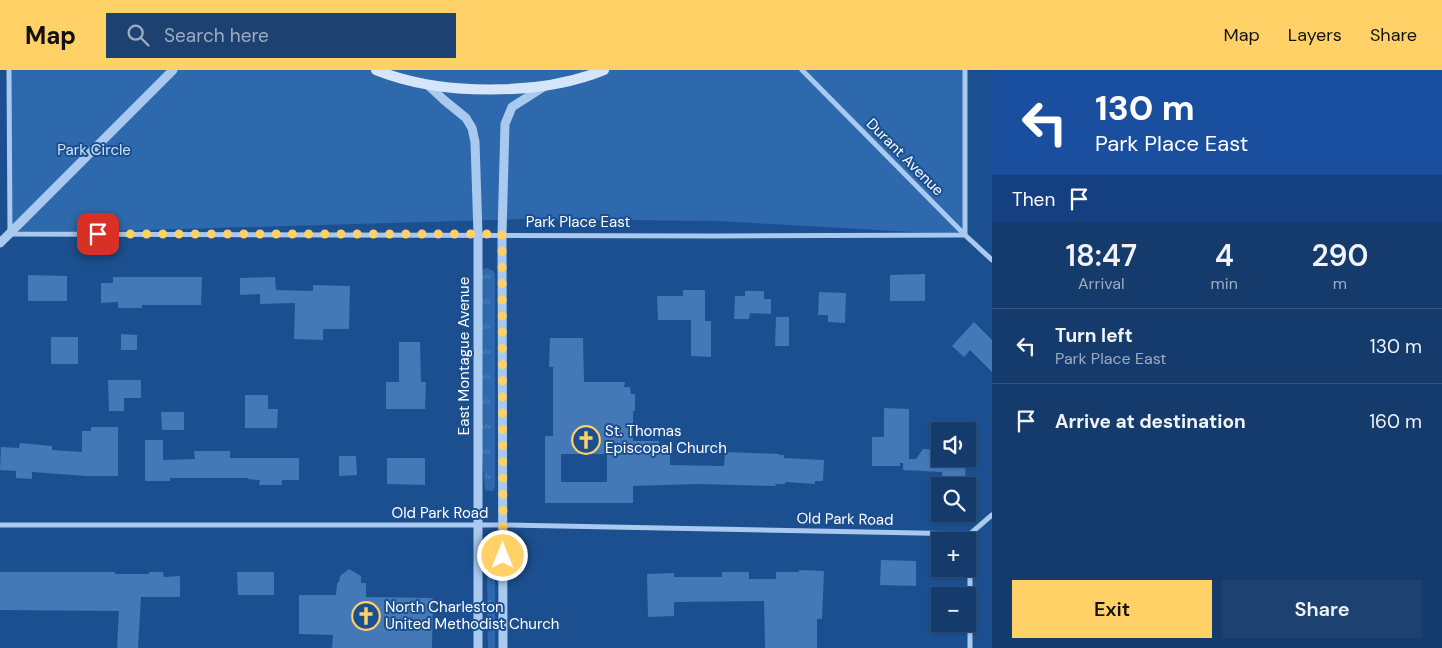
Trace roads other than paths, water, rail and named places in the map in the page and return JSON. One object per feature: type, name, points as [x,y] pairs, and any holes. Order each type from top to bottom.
[{"type":"main road","points":[[376,70],[428,85],[486,90],[545,86],[604,70]]},
{"type":"street","points":[[9,70],[10,234]]},
{"type":"street","points":[[0,243],[173,70]]},
{"type":"street","name":"Durant Avenue","points":[[802,70],[992,260]]},
{"type":"street","points":[[965,70],[965,235]]},
{"type":"street","name":"East Montague Avenue","points":[[428,85],[466,118],[472,128],[475,142],[478,234],[478,648]]},
{"type":"street","points":[[503,648],[502,234],[505,124],[512,107],[545,86]]},
{"type":"street","name":"Park Place East","points":[[10,234],[965,235]]},
{"type":"street","points":[[972,532],[992,515]]},
{"type":"street","name":"Old Park Road","points":[[0,524],[503,525],[931,533]]},
{"type":"street","points":[[970,577],[970,648]]},
{"type":"place","name":"St. Thomas Episcopal Church","points":[[586,440]]},
{"type":"place","name":"North Charleston United Methodist Church","points":[[366,616]]},
{"type":"park label","name":"Park Circle","points":[[94,150]]}]
